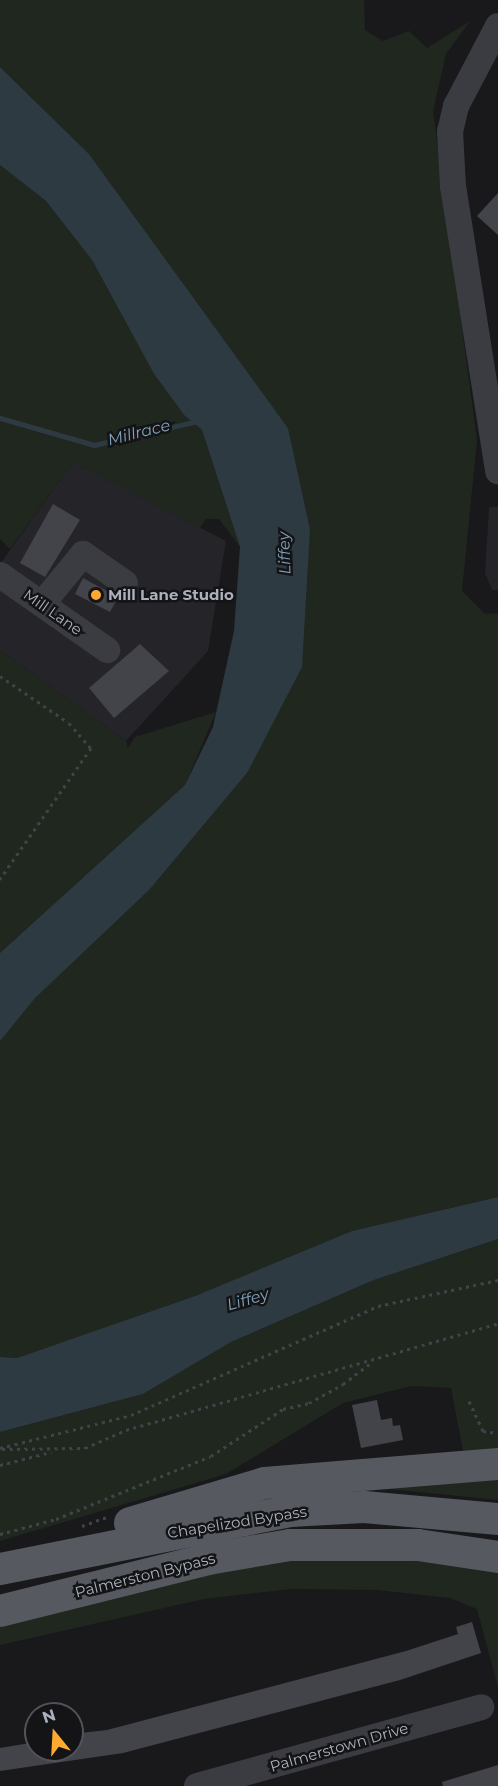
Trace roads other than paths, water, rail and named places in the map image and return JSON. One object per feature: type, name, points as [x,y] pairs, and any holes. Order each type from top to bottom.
[{"type":"main road","points":[[7,1567],[185,1504],[265,1484],[498,1464]]},
{"type":"main road","name":"Chapelizod Bypass","points":[[7,1567],[290,1511],[364,1507],[498,1519]]},
{"type":"main road","name":"Chapelizod Bypass","points":[[290,1545],[418,1545],[498,1557]]},
{"type":"main road","name":"Palmerston Bypass","points":[[0,1611],[208,1559],[290,1545]]},
{"type":"street","points":[[495,37],[456,106],[450,131],[453,186],[498,471]]},
{"type":"street","points":[[42,604],[83,554],[125,583]]},
{"type":"street","name":"Mill Lane","points":[[0,574],[107,650]]},
{"type":"street","name":"Palmerstown Drive","points":[[197,1786],[481,1707]]},
{"type":"water","name":"Liffey","points":[[0,67],[89,154],[288,428],[310,529],[302,667],[247,773],[150,889],[35,998],[0,1041],[0,953],[185,785],[213,727],[234,631],[240,547],[202,430],[184,415],[154,374],[92,260],[46,201],[0,165]]},
{"type":"water","name":"Liffey","points":[[498,1197],[498,1239],[374,1280],[231,1342],[143,1394],[0,1432],[0,1357],[17,1358],[195,1296],[352,1231]]},
{"type":"waterway","name":"Millrace","points":[[0,418],[94,445],[198,421]]},
{"type":"place","name":"Mill Lane Studio","points":[[96,595]]}]
